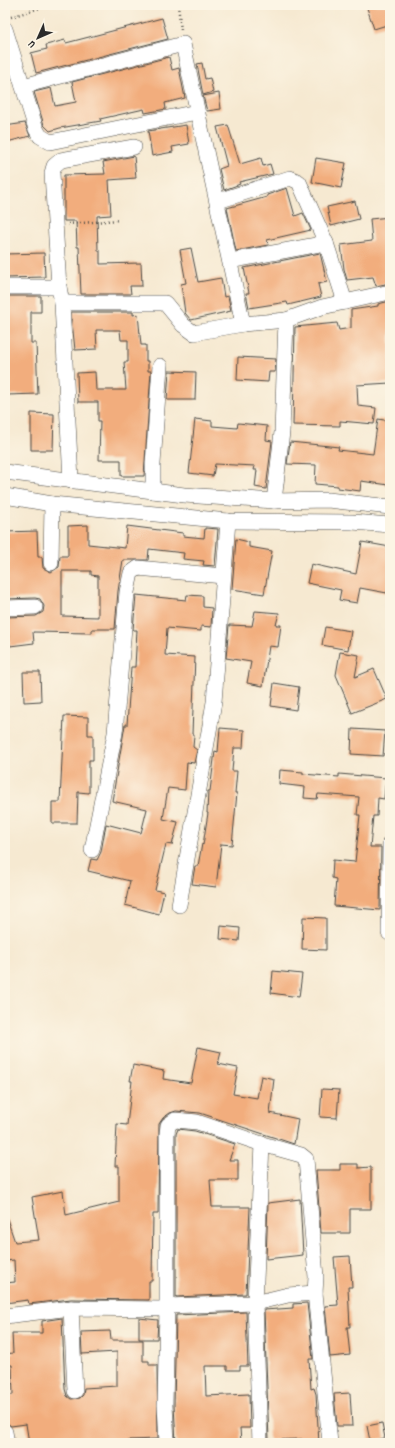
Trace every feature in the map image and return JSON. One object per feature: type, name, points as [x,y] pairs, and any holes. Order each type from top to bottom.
[{"type":"street","points":[[5,29],[36,129],[40,136],[50,142],[197,112]]},
{"type":"street","points":[[23,86],[183,44],[218,201],[243,324]]},
{"type":"street","points":[[71,481],[62,303],[59,287],[52,173],[57,162],[61,160],[134,147]]},
{"type":"street","points":[[218,201],[268,184],[290,178],[295,179],[302,186],[326,243],[345,302]]},
{"type":"street","points":[[230,261],[326,243]]},
{"type":"street","points":[[5,287],[59,287]]},
{"type":"street","points":[[62,303],[165,303],[183,325],[194,333],[243,324],[286,320],[322,307],[390,292]]},
{"type":"street","points":[[274,501],[282,432],[286,320]]},
{"type":"street","points":[[153,491],[153,464],[160,366]]},
{"type":"street","points":[[5,472],[184,495],[274,501],[328,500],[389,507],[389,525],[352,522],[228,521],[52,504],[5,496]]},
{"type":"street","points":[[51,563],[52,504]]},
{"type":"street","points":[[179,905],[214,702],[228,521]]},
{"type":"street","points":[[92,850],[115,733],[127,592],[131,573],[138,568],[223,576]]},
{"type":"street","points":[[5,608],[35,606]]},
{"type":"street","points":[[389,933],[390,843]]},
{"type":"street","points":[[167,1443],[165,1405],[168,1125],[175,1120],[198,1122],[262,1144],[301,1155],[306,1159],[316,1277],[315,1293],[330,1443]]},
{"type":"street","points":[[260,1443],[255,1303],[262,1144]]},
{"type":"street","points":[[5,1316],[71,1308],[167,1308],[255,1303],[288,1295],[315,1293]]},
{"type":"street","points":[[71,1308],[75,1391]]},
{"type":"street","points":[[5,1432],[7,1443]]},
{"type":"path","points":[[5,19],[49,5]]},
{"type":"path","points":[[178,5],[183,44]]},
{"type":"path","points":[[55,225],[119,220]]},
{"type":"building","points":[[366,5],[390,5],[390,24],[374,29]]},
{"type":"building","points":[[162,18],[168,39],[36,73],[31,53],[47,49],[46,45],[65,40],[66,43]]},
{"type":"building","points":[[169,57],[172,70],[179,68],[185,98],[165,103],[166,109],[145,113],[144,109],[100,119],[101,121],[50,131],[44,125],[34,92],[51,88],[55,106],[76,102],[72,82]]},
{"type":"building","points":[[202,63],[205,79],[210,78],[213,92],[203,95],[197,64]]},
{"type":"building","points":[[219,93],[221,109],[207,111],[203,96]]},
{"type":"building","points":[[25,123],[30,136],[7,142],[5,126]]},
{"type":"building","points":[[186,125],[189,144],[172,147],[173,152],[152,156],[148,131]]},
{"type":"building","points":[[228,125],[240,164],[261,158],[263,166],[270,164],[273,174],[239,182],[240,184],[224,190],[219,169],[227,166],[217,127]]},
{"type":"building","points":[[134,156],[136,178],[109,180],[111,215],[97,216],[98,251],[100,251],[100,264],[141,263],[142,286],[130,286],[131,294],[81,294],[79,247],[77,247],[76,221],[64,221],[64,175],[105,174],[103,162]]},
{"type":"building","points":[[316,158],[346,163],[341,188],[312,182]]},
{"type":"building","points":[[287,188],[295,216],[303,213],[311,230],[267,240],[268,245],[236,251],[227,208],[267,197],[267,195]]},
{"type":"building","points":[[355,201],[359,219],[331,226],[327,207]]},
{"type":"building","points":[[390,217],[390,237],[388,237],[390,283],[376,286],[373,277],[347,280],[341,245],[372,241],[370,219]]},
{"type":"building","points":[[191,248],[198,282],[221,278],[224,297],[228,296],[231,311],[191,320],[185,313],[181,284],[186,283],[180,250]]},
{"type":"building","points":[[44,253],[45,277],[5,278],[5,254]]},
{"type":"building","points":[[320,253],[327,282],[318,284],[321,297],[288,305],[287,302],[249,308],[246,293],[249,293],[244,268]]},
{"type":"building","points":[[8,296],[41,296],[41,312],[31,312],[31,343],[36,343],[38,394],[7,395],[5,302],[8,302]]},
{"type":"building","points":[[390,301],[390,383],[357,385],[358,406],[376,408],[374,424],[340,421],[340,426],[293,425],[295,327],[337,323],[339,330],[351,328],[351,310],[378,306],[378,304]]},
{"type":"building","points":[[71,312],[133,312],[133,315],[138,314],[141,345],[146,345],[146,361],[148,361],[148,371],[151,371],[144,476],[121,476],[121,460],[99,460],[100,421],[98,421],[98,402],[78,402],[77,373],[95,372],[96,390],[126,390],[124,362],[128,362],[128,340],[121,340],[120,330],[96,330],[97,349],[75,350]]},
{"type":"building","points":[[238,357],[276,359],[275,372],[269,372],[268,382],[237,380]]},
{"type":"building","points":[[169,371],[196,372],[195,400],[167,400]]},
{"type":"building","points":[[31,413],[54,414],[53,450],[31,450]]},
{"type":"building","points":[[195,419],[212,421],[212,426],[237,428],[238,423],[267,426],[266,440],[272,441],[266,489],[255,487],[257,470],[254,470],[255,466],[215,464],[213,476],[189,473]]},
{"type":"building","points":[[378,419],[390,421],[389,485],[361,481],[360,491],[338,488],[338,486],[315,484],[316,465],[287,464],[290,442],[339,447],[338,450],[373,454]]},
{"type":"building","points":[[88,525],[88,544],[125,548],[127,526],[183,533],[183,536],[204,538],[205,528],[218,529],[215,566],[203,565],[204,561],[183,559],[184,553],[149,549],[148,560],[123,560],[118,591],[115,629],[92,629],[92,633],[33,632],[34,643],[10,646],[6,617],[36,616],[43,612],[44,606],[40,599],[35,598],[5,599],[5,532],[37,531],[38,557],[42,557],[43,568],[51,572],[59,567],[60,556],[68,556],[68,526]],"holes":[[[62,571],[91,571],[91,575],[98,576],[98,617],[62,616]]]},
{"type":"building","points":[[236,539],[249,542],[249,547],[272,551],[264,594],[232,589]]},
{"type":"building","points":[[362,542],[390,547],[390,574],[387,593],[360,588],[357,603],[339,600],[341,590],[307,583],[311,564],[356,574]]},
{"type":"building","points":[[136,595],[186,600],[187,595],[203,596],[203,607],[212,608],[211,627],[201,626],[201,631],[167,628],[165,655],[195,657],[192,734],[194,735],[193,747],[197,750],[194,763],[187,762],[185,790],[168,788],[163,819],[178,822],[172,845],[166,844],[155,890],[164,892],[159,914],[125,905],[130,881],[88,871],[91,859],[97,860],[101,852],[106,824],[141,833],[147,809],[112,801],[125,725],[127,725],[131,667],[135,667],[137,630],[133,630]]},
{"type":"building","points":[[255,611],[279,613],[276,625],[281,625],[278,647],[269,646],[263,686],[247,683],[251,662],[226,658],[229,625],[252,626]]},
{"type":"building","points":[[325,627],[351,631],[348,650],[322,645]]},
{"type":"building","points":[[340,652],[359,655],[355,677],[374,669],[387,699],[352,713],[336,675]]},
{"type":"building","points":[[23,672],[40,672],[41,701],[24,702]]},
{"type":"building","points":[[274,683],[299,687],[296,710],[271,706]]},
{"type":"building","points":[[64,716],[88,717],[88,735],[93,735],[93,760],[89,760],[89,793],[78,792],[77,823],[52,823],[52,802],[60,802]]},
{"type":"building","points":[[220,728],[244,730],[243,748],[234,748],[232,771],[237,771],[235,793],[237,793],[232,845],[221,844],[216,887],[192,884],[195,866],[198,866],[202,844],[203,845],[208,813],[208,791],[210,791],[215,751],[218,752]]},
{"type":"building","points":[[352,729],[385,731],[383,756],[351,754]]},
{"type":"building","points":[[280,770],[303,772],[303,774],[339,777],[339,774],[386,778],[384,799],[378,798],[377,816],[373,816],[370,847],[381,847],[380,910],[334,906],[336,879],[332,878],[333,860],[355,862],[360,815],[357,815],[359,797],[318,794],[317,799],[304,798],[305,787],[279,784]]},
{"type":"building","points":[[303,917],[326,918],[326,950],[302,949]]},
{"type":"building","points":[[221,926],[240,928],[239,941],[220,939]]},
{"type":"building","points":[[273,971],[302,974],[299,997],[271,993]]},
{"type":"building","points":[[198,1047],[221,1052],[218,1064],[238,1068],[233,1094],[257,1098],[261,1076],[274,1079],[270,1113],[298,1119],[294,1144],[200,1113],[176,1111],[170,1113],[163,1118],[159,1124],[158,1214],[153,1214],[152,1281],[149,1281],[149,1300],[71,1299],[29,1304],[28,1300],[5,1303],[5,1283],[15,1282],[14,1260],[5,1261],[5,1220],[7,1219],[15,1242],[39,1240],[32,1197],[63,1191],[66,1215],[119,1202],[119,1166],[115,1166],[117,1124],[127,1125],[132,1081],[130,1081],[133,1065],[164,1071],[163,1079],[191,1083]]},
{"type":"building","points":[[322,1089],[339,1090],[337,1118],[320,1117]]},
{"type":"building","points":[[178,1129],[195,1131],[235,1144],[229,1160],[238,1160],[238,1180],[210,1180],[212,1207],[250,1207],[246,1294],[176,1297],[176,1134]]},
{"type":"building","points":[[340,1164],[358,1164],[358,1168],[371,1167],[371,1209],[350,1209],[350,1233],[321,1233],[316,1170],[340,1170]]},
{"type":"building","points":[[300,1199],[303,1255],[266,1259],[268,1203]]},
{"type":"building","points":[[350,1256],[352,1287],[348,1287],[350,1327],[347,1327],[350,1355],[330,1357],[325,1306],[338,1305],[334,1257]]},
{"type":"building","points":[[307,1303],[313,1359],[309,1359],[311,1389],[314,1388],[316,1394],[319,1443],[303,1443],[302,1439],[269,1440],[264,1310],[293,1308],[293,1304]]},
{"type":"building","points":[[246,1312],[248,1366],[240,1366],[240,1370],[227,1370],[227,1366],[205,1366],[206,1396],[249,1394],[250,1428],[240,1428],[241,1443],[176,1443],[174,1405],[176,1315]]},
{"type":"building","points":[[62,1318],[65,1389],[67,1396],[71,1399],[80,1398],[83,1395],[84,1388],[117,1386],[117,1352],[82,1354],[81,1332],[110,1331],[111,1340],[143,1340],[143,1361],[149,1361],[149,1365],[157,1365],[158,1439],[129,1440],[129,1443],[29,1443],[26,1424],[11,1426],[7,1423],[5,1395],[13,1395],[12,1365],[5,1365],[5,1354],[13,1353],[12,1333],[42,1333],[42,1321]]},
{"type":"building","points":[[139,1318],[158,1320],[157,1339],[139,1339]]},
{"type":"building","points":[[350,1393],[352,1426],[337,1426],[334,1394]]},
{"type":"building","points":[[382,1423],[385,1438],[370,1441],[367,1426]]}]
